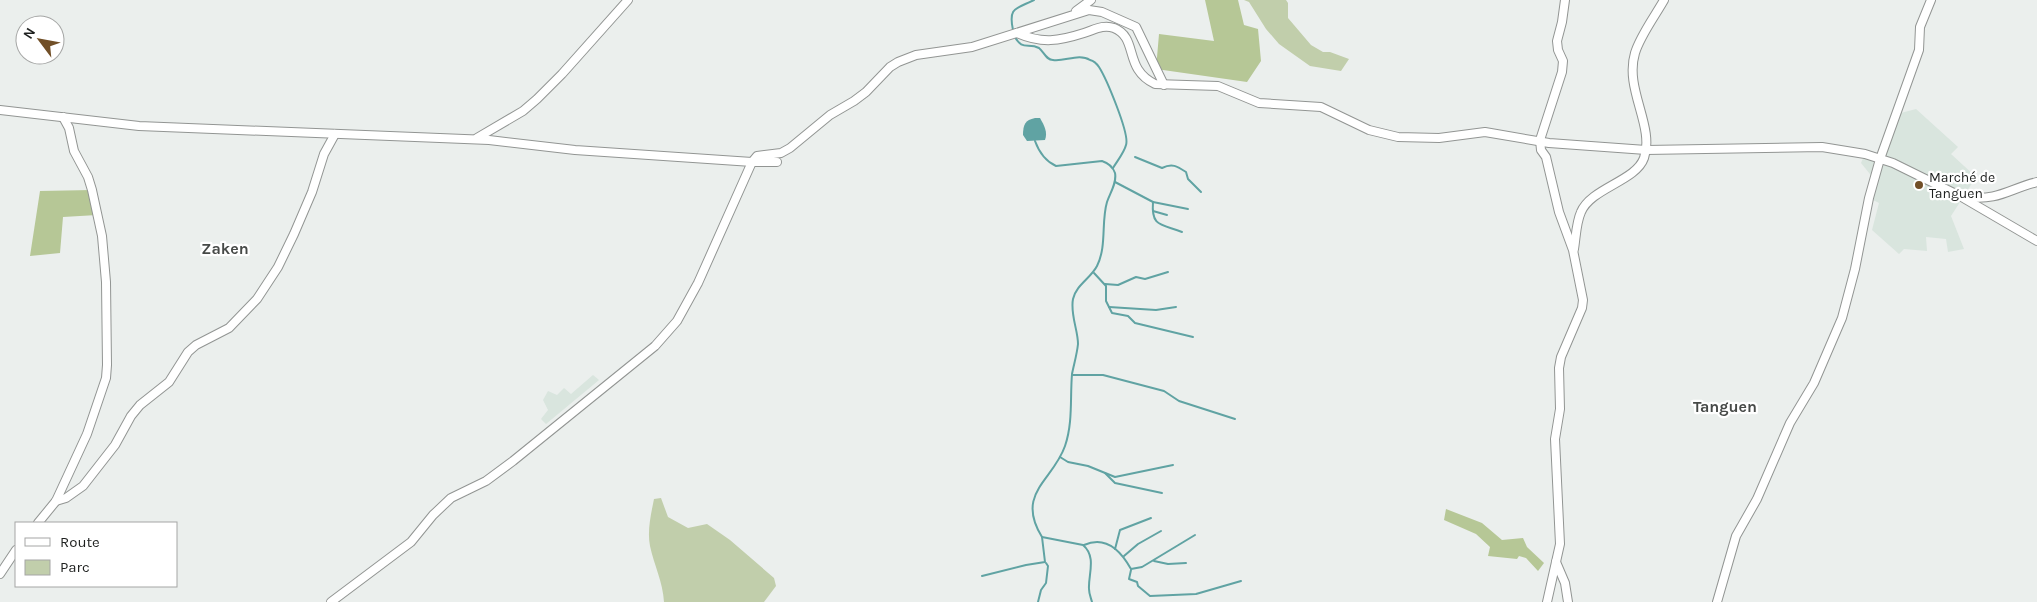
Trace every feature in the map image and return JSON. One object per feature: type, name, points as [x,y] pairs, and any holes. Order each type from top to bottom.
[{"type":"street","points":[[475,140],[522,111],[537,99],[628,0]]},
{"type":"street","points":[[1073,14],[1091,0]]},
{"type":"street","points":[[1547,602],[1560,544],[1555,439],[1560,410],[1559,368],[1561,357],[1582,308],[1583,300],[1573,250],[1559,212],[1546,157],[1541,150],[1540,141],[1542,128],[1562,72],[1563,61],[1558,50],[1557,41],[1565,0]]},
{"type":"street","points":[[1573,250],[1581,211],[1613,184],[1638,169],[1646,150],[1644,127],[1632,82],[1632,69],[1635,53],[1664,0]]},
{"type":"street","points":[[1717,602],[1736,536],[1757,499],[1790,423],[1814,382],[1842,318],[1855,269],[1868,198],[1880,159],[1920,50],[1920,27],[1931,0]]},
{"type":"street","points":[[331,602],[410,542],[433,515],[451,498],[486,481],[513,461],[655,346],[677,321],[698,283],[752,162],[757,156],[781,153],[790,148],[830,115],[866,92],[898,62],[916,55],[972,47],[1089,10],[1102,12],[1136,27],[1164,85]]},
{"type":"street","points":[[1017,33],[1032,39],[1047,41],[1068,38],[1102,27],[1115,29],[1128,40],[1134,65],[1138,72],[1155,84],[1218,86],[1259,102],[1309,104],[1321,107],[1369,130],[1398,137],[1440,138],[1485,132],[1540,141],[1646,150],[1822,147],[1865,154],[1893,163],[1960,196],[2037,240]]},
{"type":"street","points":[[0,110],[139,126],[475,140],[575,150],[777,162]]},
{"type":"street","points":[[39,522],[56,500],[87,434],[106,378],[107,364],[106,282],[102,236],[88,177],[74,151],[63,117]]},
{"type":"street","points":[[56,500],[66,498],[83,486],[115,445],[131,416],[140,405],[169,382],[188,352],[196,345],[229,328],[257,299],[278,267],[294,234],[312,192],[324,154],[335,134]]},
{"type":"street","points":[[1960,196],[1981,199],[1997,197],[2037,182]]},
{"type":"street","points":[[0,574],[15,552]]},
{"type":"street","points":[[1556,562],[1565,583],[1568,602]]},
{"type":"shaded area","points":[[1916,109],[1958,147],[1951,154],[1976,177],[1951,216],[1964,249],[1948,252],[1946,239],[1926,237],[1927,251],[1904,249],[1899,254],[1872,230],[1879,203],[1869,198],[1874,179],[1861,163],[1865,154],[1880,159],[1897,114]]},
{"type":"shaded area","points":[[593,375],[599,380],[546,424],[541,419],[548,410],[543,400],[548,391],[557,395],[564,388],[571,394]]},
{"type":"green space","points":[[1205,0],[1238,0],[1244,25],[1258,29],[1261,61],[1247,82],[1156,69],[1159,34],[1214,41]]},
{"type":"green space","points":[[1244,0],[1286,0],[1288,3],[1288,18],[1311,45],[1323,52],[1330,52],[1349,59],[1341,71],[1310,66],[1279,44],[1266,29],[1249,2]]},
{"type":"green space","points":[[92,190],[97,215],[63,217],[60,253],[30,256],[40,191]]},
{"type":"green space","points":[[661,498],[668,517],[688,528],[707,524],[730,540],[774,578],[776,586],[764,602],[664,602],[662,587],[650,546],[649,534],[654,499]]},
{"type":"green space","points":[[1446,509],[1482,523],[1502,540],[1523,538],[1527,547],[1544,563],[1538,571],[1526,558],[1519,556],[1517,559],[1488,556],[1490,547],[1476,534],[1444,520]]},
{"type":"water","points":[[1040,118],[1044,126],[1046,131],[1045,140],[1027,141],[1023,135],[1024,126],[1029,120]]},
{"type":"waterway","points":[[1013,30],[1012,17],[1015,10],[1034,0]]},
{"type":"waterway","points":[[1014,35],[1020,43],[1039,48],[1051,60],[1081,57],[1093,61],[1098,66],[1117,106],[1126,139],[1124,151],[1113,168]]},
{"type":"waterway","points":[[1035,141],[1043,156],[1056,166],[1102,161],[1110,166],[1115,173],[1114,184],[1105,210],[1100,258],[1097,266],[1077,290],[1073,299],[1072,305],[1078,344],[1072,374],[1068,437],[1059,458],[1034,498],[1033,509],[1035,522],[1042,537],[1083,545],[1087,550],[1091,561],[1089,589],[1092,602]]},
{"type":"waterway","points":[[1135,157],[1162,168],[1172,165],[1180,168],[1186,172],[1188,179],[1201,192]]},
{"type":"waterway","points":[[1115,182],[1153,202],[1156,220],[1163,226],[1182,232]]},
{"type":"waterway","points":[[1153,202],[1188,209]]},
{"type":"waterway","points":[[1153,211],[1167,215]]},
{"type":"waterway","points":[[1105,284],[1118,285],[1136,277],[1145,279],[1168,272]]},
{"type":"waterway","points":[[1094,273],[1106,286],[1106,301],[1112,313],[1128,316],[1135,323],[1193,337]]},
{"type":"waterway","points":[[1109,307],[1156,310],[1176,307]]},
{"type":"waterway","points":[[1073,375],[1103,375],[1164,391],[1179,401],[1235,419]]},
{"type":"waterway","points":[[1060,457],[1068,462],[1088,466],[1115,477],[1173,465]]},
{"type":"waterway","points":[[1105,473],[1115,483],[1162,493]]},
{"type":"waterway","points":[[1115,549],[1120,530],[1151,518]]},
{"type":"waterway","points":[[1124,556],[1138,544],[1161,531]]},
{"type":"waterway","points":[[1084,545],[1099,542],[1112,546],[1123,556],[1131,569],[1142,567],[1195,535]]},
{"type":"waterway","points":[[982,576],[1045,562],[1042,537]]},
{"type":"waterway","points":[[1154,561],[1168,564],[1186,563]]},
{"type":"waterway","points":[[1038,602],[1041,590],[1046,583],[1048,566],[1046,563]]},
{"type":"waterway","points":[[1131,570],[1129,579],[1137,582],[1138,586],[1150,596],[1196,594],[1241,581]]},
{"type":"place","name":"Marché de Tanguen","points":[[1919,185]]},
{"type":"district","name":"Zaken","points":[[225,248]]},
{"type":"district","name":"Tanguen","points":[[1725,406]]}]
